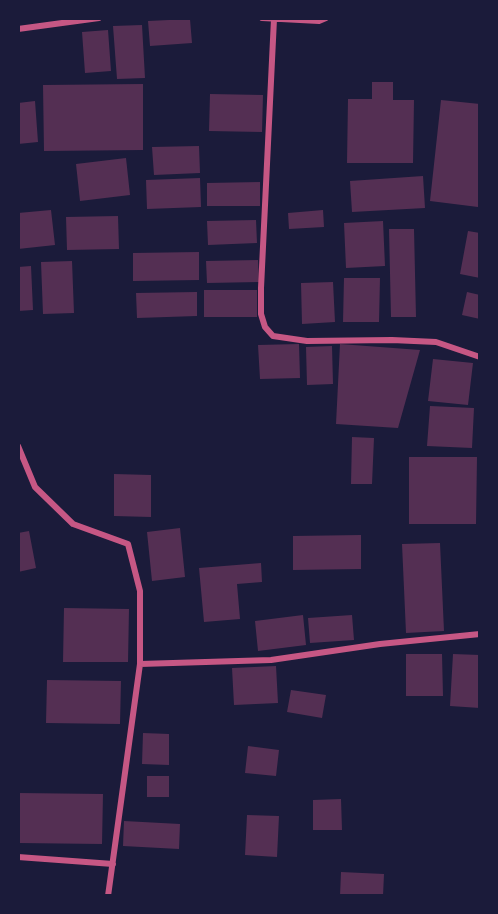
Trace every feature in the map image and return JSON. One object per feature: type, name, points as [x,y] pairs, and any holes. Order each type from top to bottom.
[{"type":"street","points":[[18,29],[99,18]]},
{"type":"street","points":[[262,18],[319,21],[326,18]]},
{"type":"street","points":[[274,19],[261,297],[261,314],[265,327],[273,336],[307,341],[436,342],[480,357]]},
{"type":"street","points":[[18,446],[35,487],[73,524],[128,544],[140,591],[140,664],[108,896]]},
{"type":"street","points":[[140,664],[271,660],[380,644],[480,634]]},
{"type":"street","points":[[18,857],[113,864]]},
{"type":"building","points":[[190,19],[192,43],[150,46],[148,21]]},
{"type":"building","points":[[142,25],[145,78],[117,79],[113,26]]},
{"type":"building","points":[[108,30],[111,71],[85,73],[82,32]]},
{"type":"building","points":[[372,82],[393,82],[393,100],[414,100],[413,163],[347,163],[348,99],[372,99]]},
{"type":"building","points":[[143,84],[143,150],[44,151],[43,85]]},
{"type":"building","points":[[210,94],[263,95],[262,132],[209,131]]},
{"type":"building","points":[[441,100],[480,104],[478,207],[430,201]]},
{"type":"building","points":[[35,101],[38,142],[18,144],[18,103]]},
{"type":"building","points":[[199,146],[200,173],[154,175],[152,147]]},
{"type":"building","points":[[126,158],[130,195],[80,201],[76,164]]},
{"type":"building","points":[[423,176],[425,208],[352,212],[350,181]]},
{"type":"building","points":[[200,178],[201,207],[147,209],[146,180]]},
{"type":"building","points":[[260,182],[260,206],[207,206],[207,183]]},
{"type":"building","points":[[51,210],[55,245],[18,249],[18,213]]},
{"type":"building","points":[[323,210],[324,227],[289,229],[288,213]]},
{"type":"building","points":[[118,216],[119,249],[67,250],[66,217]]},
{"type":"building","points":[[256,220],[257,243],[208,245],[207,221]]},
{"type":"building","points":[[383,221],[385,266],[346,268],[344,223]]},
{"type":"building","points":[[389,229],[414,229],[416,317],[391,317]]},
{"type":"building","points":[[468,231],[480,233],[480,278],[460,274]]},
{"type":"building","points":[[199,252],[199,280],[133,281],[133,253]]},
{"type":"building","points":[[258,260],[259,282],[207,283],[206,261]]},
{"type":"building","points":[[72,261],[74,313],[43,314],[41,262]]},
{"type":"building","points":[[31,266],[33,310],[18,311],[18,267]]},
{"type":"building","points":[[344,278],[380,278],[379,322],[343,322]]},
{"type":"building","points":[[333,282],[335,322],[302,324],[301,283]]},
{"type":"building","points":[[204,290],[257,290],[257,317],[204,317]]},
{"type":"building","points":[[197,292],[197,316],[137,318],[136,293]]},
{"type":"building","points":[[467,292],[480,295],[480,319],[462,315]]},
{"type":"building","points":[[299,344],[300,378],[260,379],[258,345]]},
{"type":"building","points":[[340,344],[420,350],[398,428],[336,424]]},
{"type":"building","points":[[332,346],[333,384],[307,385],[306,347]]},
{"type":"building","points":[[433,359],[473,363],[468,405],[428,401]]},
{"type":"building","points":[[430,406],[474,408],[472,448],[427,446]]},
{"type":"building","points":[[352,437],[374,438],[372,484],[351,484]]},
{"type":"building","points":[[409,457],[477,457],[476,524],[409,524]]},
{"type":"building","points":[[114,474],[151,475],[151,517],[114,516]]},
{"type":"building","points":[[180,528],[185,577],[152,581],[147,532]]},
{"type":"building","points":[[29,531],[36,568],[18,572],[18,533]]},
{"type":"building","points":[[361,535],[361,569],[293,570],[293,536]]},
{"type":"building","points":[[440,543],[444,631],[406,633],[402,544]]},
{"type":"building","points":[[261,563],[262,582],[237,584],[240,619],[204,622],[199,568]]},
{"type":"building","points":[[64,608],[129,609],[128,662],[63,662]]},
{"type":"building","points":[[303,615],[306,645],[258,651],[255,621]]},
{"type":"building","points":[[352,615],[354,640],[310,643],[308,618]]},
{"type":"building","points":[[406,654],[442,654],[443,696],[406,696]]},
{"type":"building","points":[[453,654],[480,655],[480,708],[450,706]]},
{"type":"building","points":[[276,666],[278,703],[234,705],[232,668]]},
{"type":"building","points":[[47,680],[121,681],[120,724],[46,723]]},
{"type":"building","points":[[291,690],[326,695],[322,718],[287,712]]},
{"type":"building","points":[[143,733],[169,734],[169,765],[142,764]]},
{"type":"building","points":[[248,746],[279,750],[276,776],[245,773]]},
{"type":"building","points":[[147,776],[169,776],[169,797],[147,797]]},
{"type":"building","points":[[18,793],[103,794],[102,844],[18,843]]},
{"type":"building","points":[[341,799],[342,830],[313,830],[313,800]]},
{"type":"building","points":[[247,815],[279,816],[277,857],[245,855]]},
{"type":"building","points":[[124,821],[180,824],[179,849],[123,846]]},
{"type":"building","points":[[341,872],[384,874],[383,896],[340,896]]}]
